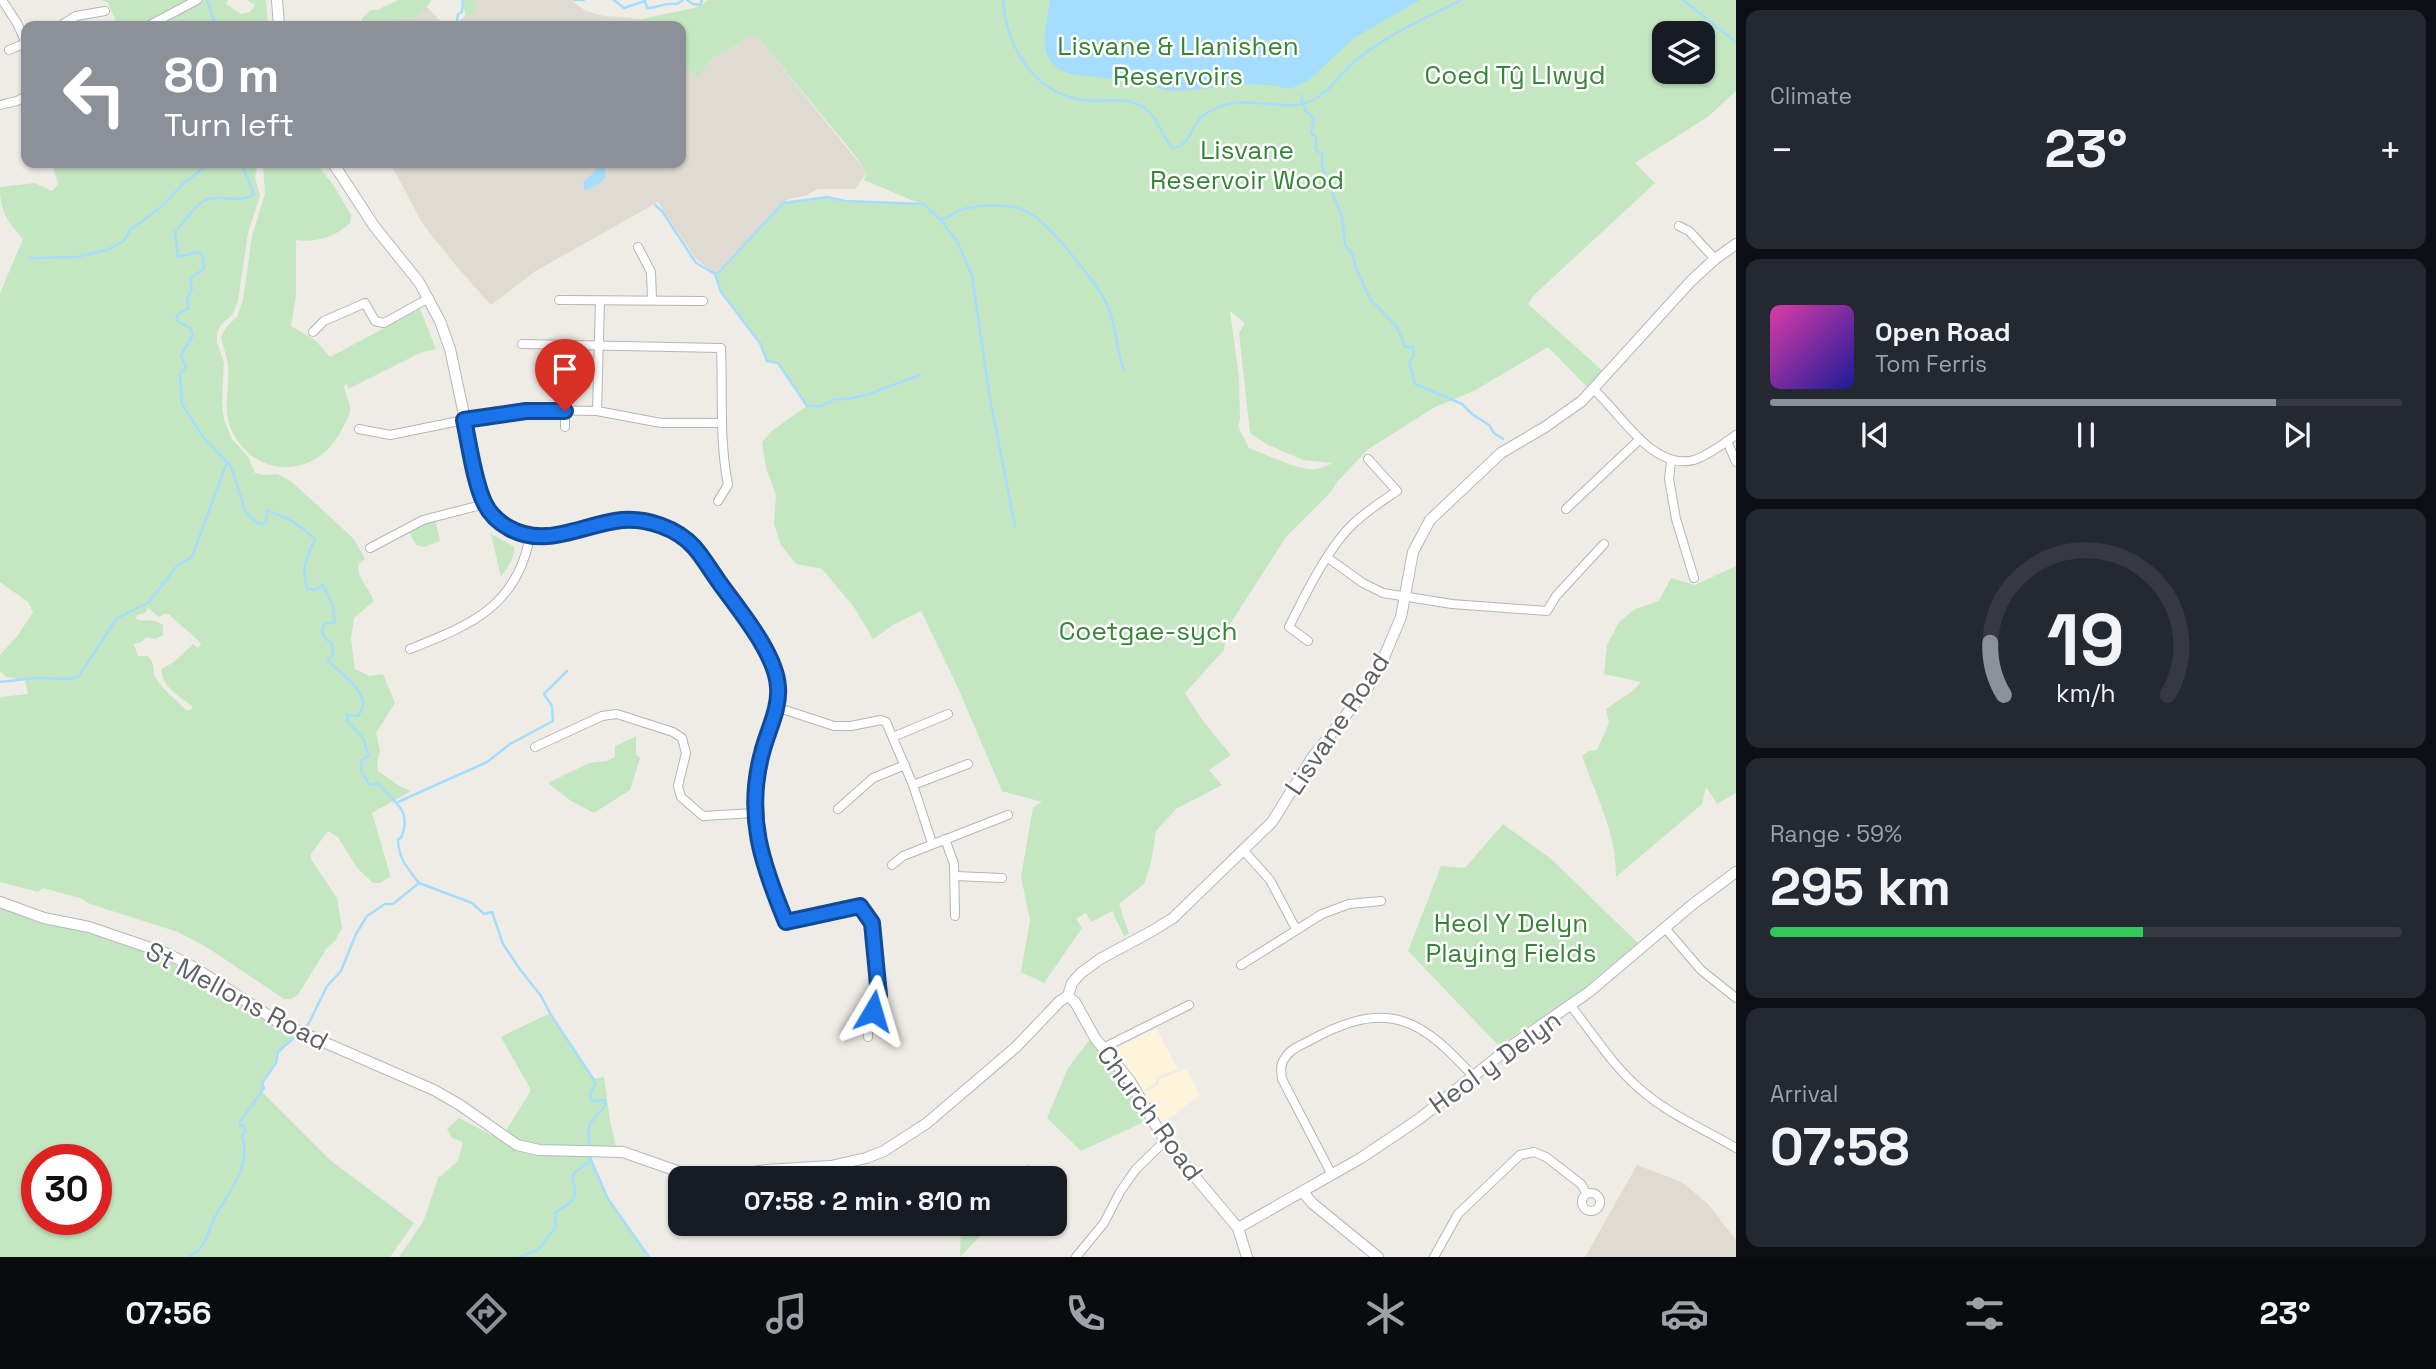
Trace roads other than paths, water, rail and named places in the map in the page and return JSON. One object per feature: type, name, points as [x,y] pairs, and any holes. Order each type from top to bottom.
[{"type":"main road","points":[[277,0],[279,21]]},
{"type":"main road","points":[[336,168],[374,226],[419,282],[440,321],[450,349],[480,489],[485,504],[502,524],[530,536],[547,537],[624,520],[654,523],[682,537],[699,553],[772,663],[778,687],[776,707],[756,779],[754,813],[755,830],[767,874],[786,922]]},
{"type":"main road","name":"Lisvane Road","points":[[831,1166],[884,1151],[928,1123],[1016,1047],[1068,996],[1072,983],[1081,972],[1164,924],[1244,851],[1272,822],[1312,758],[1368,687],[1392,642],[1401,617],[1413,552],[1430,520],[1501,453],[1574,408],[1675,297],[1715,259],[1736,244]]},
{"type":"main road","name":"Heol y Delyn","points":[[1238,1228],[1398,1134],[1514,1044],[1571,1006],[1736,872]]},
{"type":"main road","name":"St Mellons Road","points":[[0,902],[44,918],[120,936],[168,954],[195,968],[280,1023],[434,1090],[517,1145],[539,1150],[623,1152],[668,1168]]},
{"type":"main road","name":"Church Road","points":[[1068,996],[1075,1002],[1103,1048],[1135,1087],[1165,1141],[1238,1228]]},
{"type":"main road","points":[[1303,1192],[1312,1203],[1378,1257]]},
{"type":"main road","points":[[1238,1228],[1247,1257]]},
{"type":"street","points":[[2,0],[21,32]]},
{"type":"street","points":[[157,21],[197,0]]},
{"type":"street","points":[[68,21],[76,16],[104,11]]},
{"type":"street","points":[[9,50],[21,45]]},
{"type":"street","points":[[0,105],[21,99]]},
{"type":"street","points":[[1679,226],[1689,230],[1715,259]]},
{"type":"street","points":[[638,247],[649,263],[652,300]]},
{"type":"street","points":[[313,332],[324,321],[365,303],[375,321],[384,323],[429,298]]},
{"type":"street","points":[[559,300],[703,301]]},
{"type":"street","points":[[597,411],[600,301]]},
{"type":"street","points":[[522,344],[721,348],[720,424],[728,485],[718,501]]},
{"type":"street","points":[[1593,389],[1652,451],[1671,461],[1700,458],[1736,435]]},
{"type":"street","points":[[359,429],[390,435],[526,411],[597,411],[661,423],[720,424]]},
{"type":"street","points":[[565,411],[565,427]]},
{"type":"street","points":[[1566,509],[1640,439]]},
{"type":"street","points":[[1727,441],[1736,462]]},
{"type":"street","points":[[1308,640],[1289,627],[1328,558],[1346,530],[1397,491],[1368,459]]},
{"type":"street","points":[[1671,461],[1669,479],[1676,519],[1694,578]]},
{"type":"street","points":[[370,548],[423,520],[485,504]]},
{"type":"street","points":[[410,649],[472,623],[498,603],[518,573],[530,536]]},
{"type":"street","points":[[1328,558],[1363,583],[1383,593],[1452,604],[1547,611],[1556,596],[1604,544]]},
{"type":"street","points":[[776,707],[834,726],[851,726],[881,720],[889,727],[905,765],[932,843]]},
{"type":"street","points":[[535,747],[602,716],[617,714],[673,732],[682,738],[686,753],[678,786],[681,797],[703,816],[754,813]]},
{"type":"street","points":[[893,737],[948,715]]},
{"type":"street","points":[[913,785],[968,764]]},
{"type":"street","points":[[838,809],[873,778],[905,765]]},
{"type":"street","points":[[892,865],[904,856],[932,843],[1007,815]]},
{"type":"street","points":[[945,839],[954,864],[955,916]]},
{"type":"street","points":[[1244,851],[1270,880],[1296,929]]},
{"type":"street","points":[[955,876],[1002,878]]},
{"type":"street","points":[[1241,965],[1296,929],[1337,907],[1381,901]]},
{"type":"street","points":[[786,922],[860,906],[868,916],[872,923],[879,995],[868,1027],[868,1037]]},
{"type":"street","points":[[1665,928],[1701,970],[1736,998]]},
{"type":"street","points":[[1103,1048],[1189,1005]]},
{"type":"street","points":[[1571,1006],[1613,1061],[1639,1088],[1662,1106],[1736,1148]]},
{"type":"street","points":[[1332,1175],[1282,1079],[1283,1060],[1291,1051],[1342,1025],[1365,1019],[1390,1018],[1424,1032],[1444,1047],[1473,1076]]},
{"type":"street","points":[[1076,1257],[1104,1223],[1136,1169],[1165,1141]]},
{"type":"street","points":[[1434,1257],[1458,1214],[1520,1155],[1534,1152],[1546,1157],[1581,1184],[1587,1194]]},
{"type":"water","name":"Lisvane & Llanishen Reservoirs","points":[[1050,0],[1420,0],[1354,38],[1309,80],[1290,89],[1241,84],[1169,91],[1133,82],[1072,74],[1060,69],[1047,54],[1045,44]]},
{"type":"water","points":[[604,168],[606,173],[603,181],[585,190],[583,183],[596,170]]},
{"type":"waterway","points":[[207,0],[215,21]]},
{"type":"waterway","points":[[457,21],[458,14],[462,12],[463,0]]},
{"type":"waterway","points":[[573,0],[584,0]]},
{"type":"waterway","points":[[614,0],[624,8],[645,1],[647,8],[677,4],[683,0]]},
{"type":"waterway","points":[[687,0],[700,5],[702,0]]},
{"type":"waterway","points":[[1003,0],[1010,34],[1026,65],[1037,78],[1066,96],[1090,101],[1127,101],[1141,106],[1156,120],[1173,148],[1187,140],[1200,118],[1218,107],[1242,102],[1292,105],[1313,100],[1372,48],[1462,0]]},
{"type":"waterway","points":[[1683,0],[1736,42]]},
{"type":"waterway","points":[[1301,95],[1305,110],[1314,119],[1311,133],[1316,137],[1316,150],[1322,154],[1322,166],[1342,217],[1345,245],[1352,254],[1370,299],[1397,327],[1405,347],[1413,347],[1414,355],[1409,362],[1415,384],[1462,404],[1503,439]]},
{"type":"waterway","points":[[30,258],[76,257],[107,250],[124,241],[130,230],[161,207],[204,168]]},
{"type":"waterway","points":[[243,168],[254,194],[241,199],[206,200],[197,205],[175,232],[178,257],[198,252],[203,257],[204,269],[190,278],[192,289],[187,298],[189,308],[178,314],[176,320],[191,329],[193,335],[181,355],[186,367],[180,374],[182,404],[203,437],[231,466],[246,513],[259,524],[266,523],[267,510],[293,522],[315,540],[305,563],[305,581],[307,588],[315,590],[323,585],[333,607],[335,622],[324,624],[322,631],[332,644],[333,653],[328,661],[360,693],[363,706],[358,716],[347,715],[348,722],[363,738],[369,756],[362,760],[361,770],[369,784],[375,785],[378,782],[402,811],[404,827],[401,838],[398,839],[400,852],[404,863],[419,883],[393,904],[385,904],[367,916],[356,934],[341,971],[327,986],[304,1028]]},
{"type":"waterway","points":[[655,205],[662,211],[696,263],[715,274],[783,203],[827,197],[845,201],[924,204],[940,219],[958,243],[972,276],[990,399],[1015,526]]},
{"type":"waterway","points":[[940,219],[964,209],[991,205],[1015,207],[1037,218],[1074,258],[1106,302],[1124,370]]},
{"type":"waterway","points":[[715,274],[721,292],[760,343],[767,361],[778,363],[807,406],[821,406],[835,399],[866,395],[920,375]]},
{"type":"waterway","points":[[0,682],[35,678],[70,679],[79,676],[116,619],[149,602],[177,566],[192,557],[227,462]]},
{"type":"waterway","points":[[398,802],[487,762],[510,744],[553,721],[552,706],[544,694],[567,671]]},
{"type":"waterway","points":[[419,883],[472,903],[484,914],[492,912],[503,944],[541,996],[594,1080],[590,1094],[592,1101],[605,1100],[605,1106],[590,1124],[590,1149]]},
{"type":"waterway","points":[[189,1257],[205,1241],[241,1170],[244,1159],[242,1135],[245,1132],[244,1125],[240,1126],[240,1122],[264,1088],[262,1083],[276,1063],[278,1052],[297,1035]]},
{"type":"waterway","points":[[519,1257],[538,1250],[556,1227],[555,1213],[574,1196],[574,1173],[591,1160],[590,1156]]},
{"type":"waterway","points":[[591,1160],[608,1199],[649,1257]]},
{"type":"park label","name":"Coed Tŷ Llwyd","points":[[1515,75]]},
{"type":"park label","name":"Lisvane Reservoir Wood","points":[[1247,165]]},
{"type":"park label","name":"Coetgae-sych","points":[[1148,631]]},
{"type":"park label","name":"Heol Y Delyn Playing Fields","points":[[1511,938]]}]
